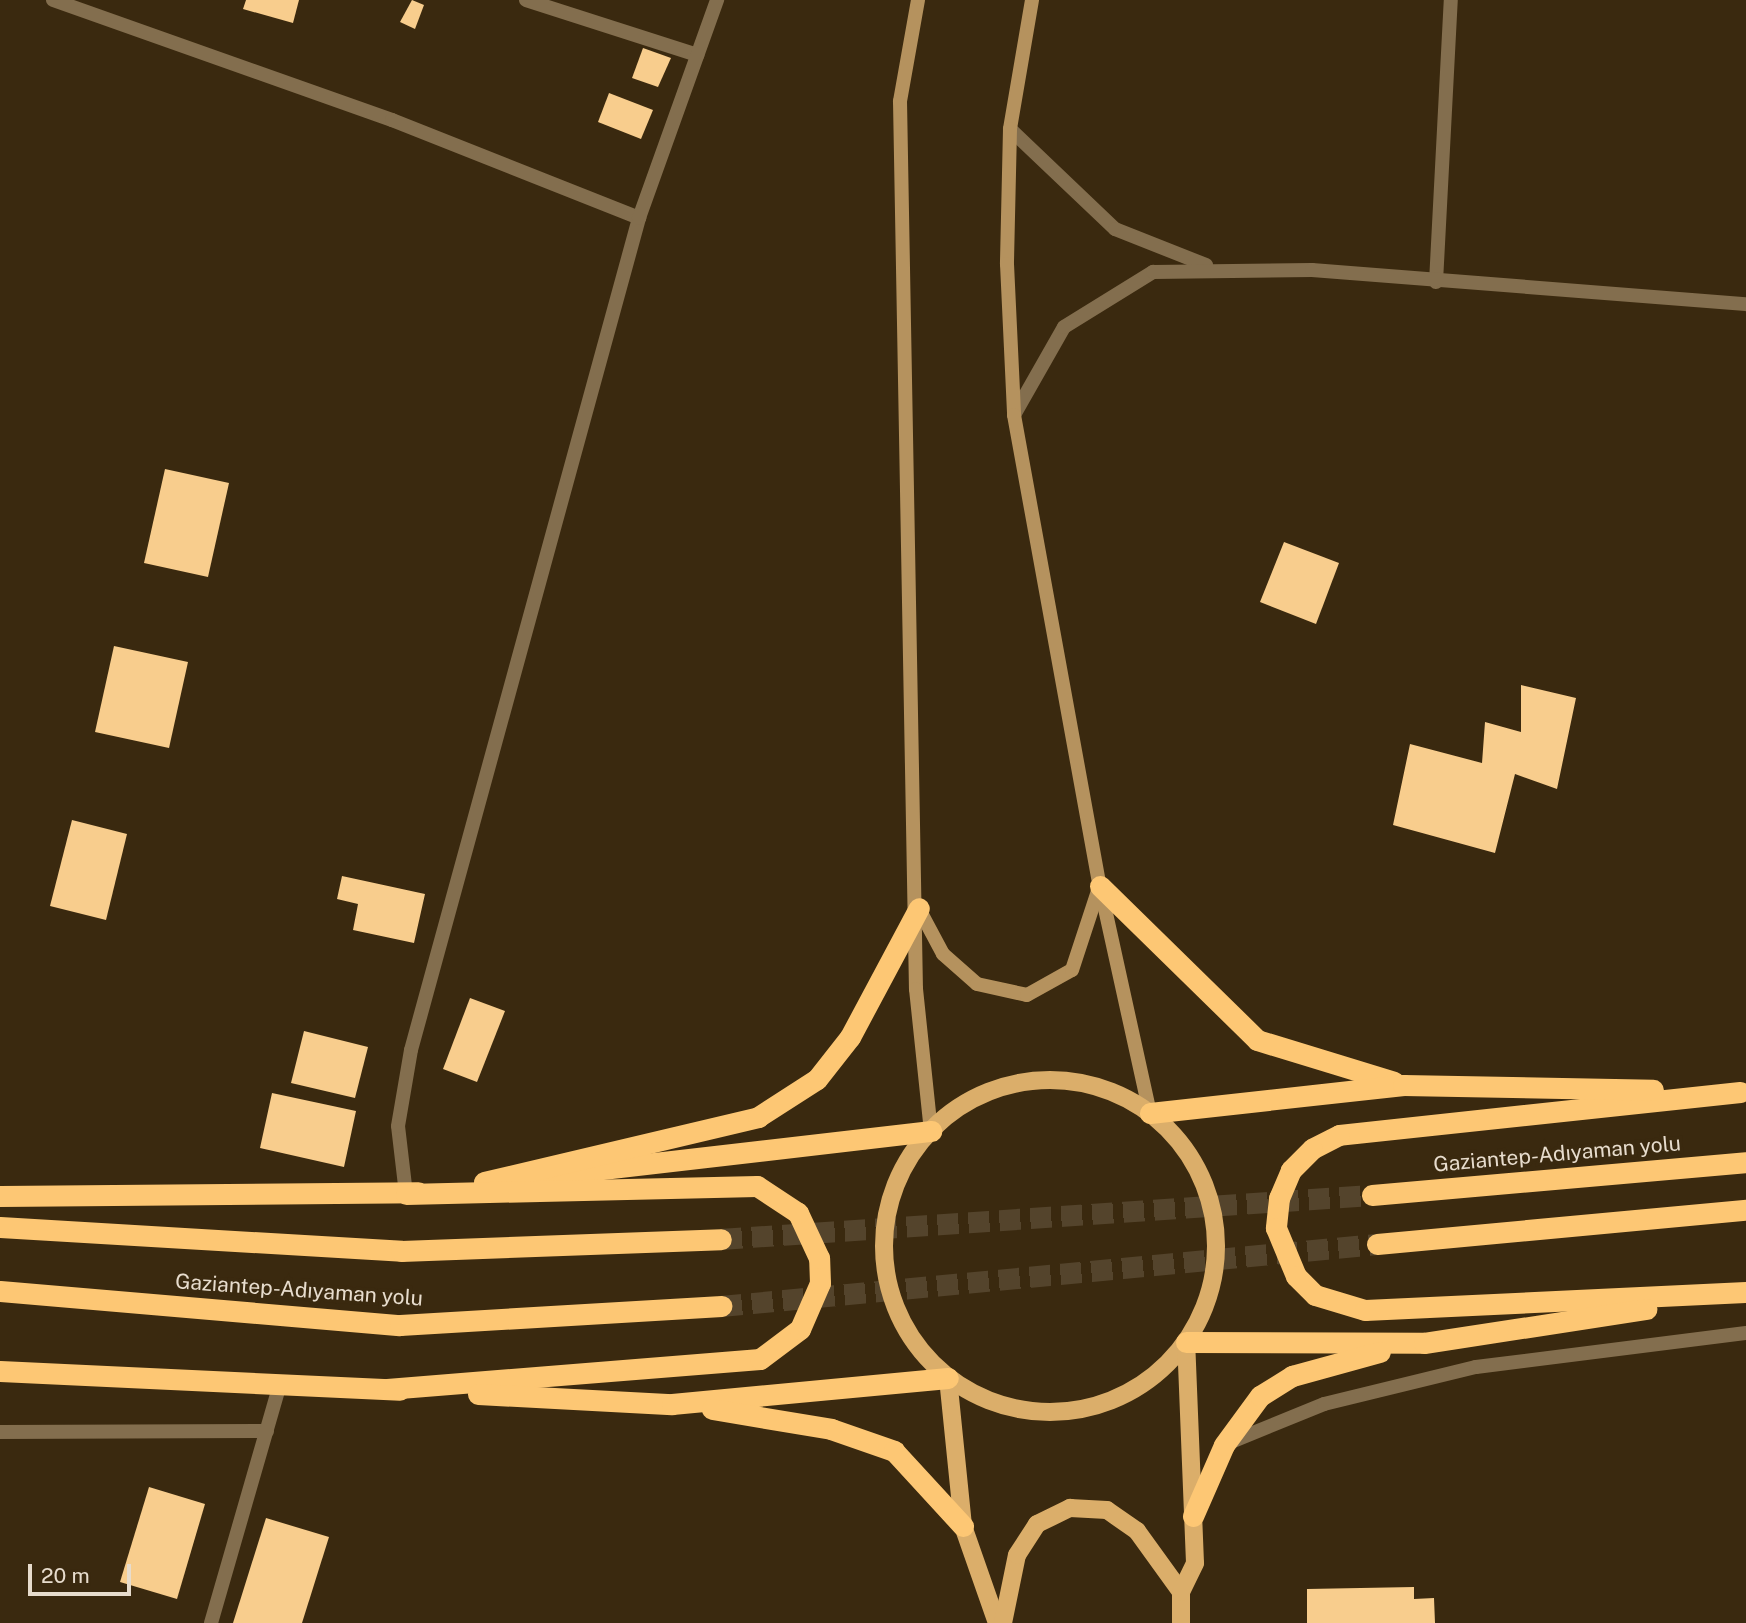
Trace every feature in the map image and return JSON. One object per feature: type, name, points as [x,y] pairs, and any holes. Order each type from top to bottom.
[{"type":"highway","points":[[1100,886],[1257,1040],[1403,1085]]},
{"type":"highway","points":[[479,1183],[758,1117],[817,1079],[850,1037],[919,908]]},
{"type":"highway","points":[[1150,1113],[1403,1085],[1743,1092]]},
{"type":"highway","points":[[1743,1092],[1339,1135],[1312,1149],[1291,1170],[1279,1198],[1276,1227],[1289,1265],[1315,1295],[1365,1310],[1746,1293]]},
{"type":"highway","points":[[406,1194],[479,1183],[930,1131]]},
{"type":"highway","name":"Gaziantep-Adıyaman yolu","points":[[1372,1195],[1746,1162]]},
{"type":"highway","points":[[0,1196],[406,1194],[733,1182],[757,1186],[799,1213],[819,1258],[820,1283],[800,1329],[760,1359],[387,1389]]},
{"type":"highway","points":[[1377,1244],[1746,1210]]},
{"type":"highway","name":"Gaziantep-Adıyaman yolu","points":[[0,1227],[401,1251],[721,1239]]},
{"type":"highway","name":"Gaziantep-Adıyaman yolu","points":[[0,1291],[400,1325],[722,1306]]},
{"type":"highway","points":[[1194,1516],[1224,1445],[1261,1396],[1292,1376],[1424,1343],[1746,1293]]},
{"type":"highway","points":[[1186,1342],[1424,1343]]},
{"type":"highway","points":[[0,1371],[672,1404],[831,1429],[894,1451],[963,1526]]},
{"type":"highway","points":[[672,1404],[948,1378]]},
{"type":"main road","points":[[1037,1080],[1077,1082],[1150,1113],[1196,1166],[1216,1234],[1210,1290],[1186,1342],[1136,1389],[1072,1411],[1006,1407],[948,1378],[903,1324],[885,1255],[894,1188],[930,1131],[998,1088],[1037,1080]]},
{"type":"main road","points":[[1181,1623],[1181,1592],[1195,1563],[1186,1342]]},
{"type":"main road","points":[[948,1378],[963,1526],[997,1623]]},
{"type":"main road","points":[[1003,1623],[1017,1555],[1037,1524],[1070,1508],[1107,1510],[1137,1531],[1181,1592]]},
{"type":"street","points":[[53,0],[392,120],[639,218]]},
{"type":"street","points":[[526,0],[697,55]]},
{"type":"street","points":[[406,1194],[398,1126],[411,1050],[639,218],[717,0]]},
{"type":"street","points":[[918,0],[900,101],[919,908],[916,989],[930,1131]]},
{"type":"street","points":[[1032,0],[1010,129],[1007,264],[1014,415],[1100,886],[1150,1113]]},
{"type":"street","points":[[1436,282],[1451,0]]},
{"type":"street","points":[[1010,129],[1115,229],[1155,250],[1218,268]]},
{"type":"street","points":[[1014,415],[1064,327],[1153,272],[1218,268],[1746,304]]},
{"type":"street","points":[[919,908],[943,954],[977,985],[1027,995],[1072,970],[1100,886]]},
{"type":"street","points":[[1224,1445],[1324,1404],[1476,1367],[1746,1333]]},
{"type":"street","points":[[211,1623],[280,1384]]},
{"type":"street","points":[[0,1432],[267,1431]]},
{"type":"building","points":[[246,0],[299,0],[293,23],[243,9]]},
{"type":"building","points":[[412,0],[424,5],[415,29],[400,22]]},
{"type":"building","points":[[643,48],[671,58],[658,87],[632,78]]},
{"type":"building","points":[[609,93],[653,110],[641,139],[598,122]]},
{"type":"building","points":[[165,469],[229,483],[208,577],[144,563]]},
{"type":"building","points":[[1284,542],[1339,563],[1316,624],[1260,602]]},
{"type":"building","points":[[114,646],[188,662],[169,748],[95,732]]},
{"type":"building","points":[[1521,685],[1576,698],[1557,789],[1515,774],[1495,853],[1393,825],[1410,744],[1482,763],[1485,722],[1521,732]]},
{"type":"building","points":[[72,820],[127,834],[106,920],[50,906]]},
{"type":"building","points":[[342,876],[425,894],[414,943],[353,930],[358,904],[337,899]]},
{"type":"building","points":[[470,998],[505,1011],[477,1082],[443,1069]]},
{"type":"building","points":[[304,1031],[368,1047],[355,1098],[291,1083]]},
{"type":"building","points":[[272,1093],[356,1111],[344,1167],[260,1148]]},
{"type":"building","points":[[149,1487],[205,1504],[177,1599],[120,1582]]},
{"type":"building","points":[[266,1518],[329,1537],[302,1623],[233,1623]]},
{"type":"building","points":[[1414,1587],[1414,1599],[1434,1598],[1435,1623],[1307,1623],[1307,1589]]},
{"type":"tunnel","points":[[721,1239],[1372,1195]]},
{"type":"tunnel","points":[[721,1306],[1377,1244]]}]
